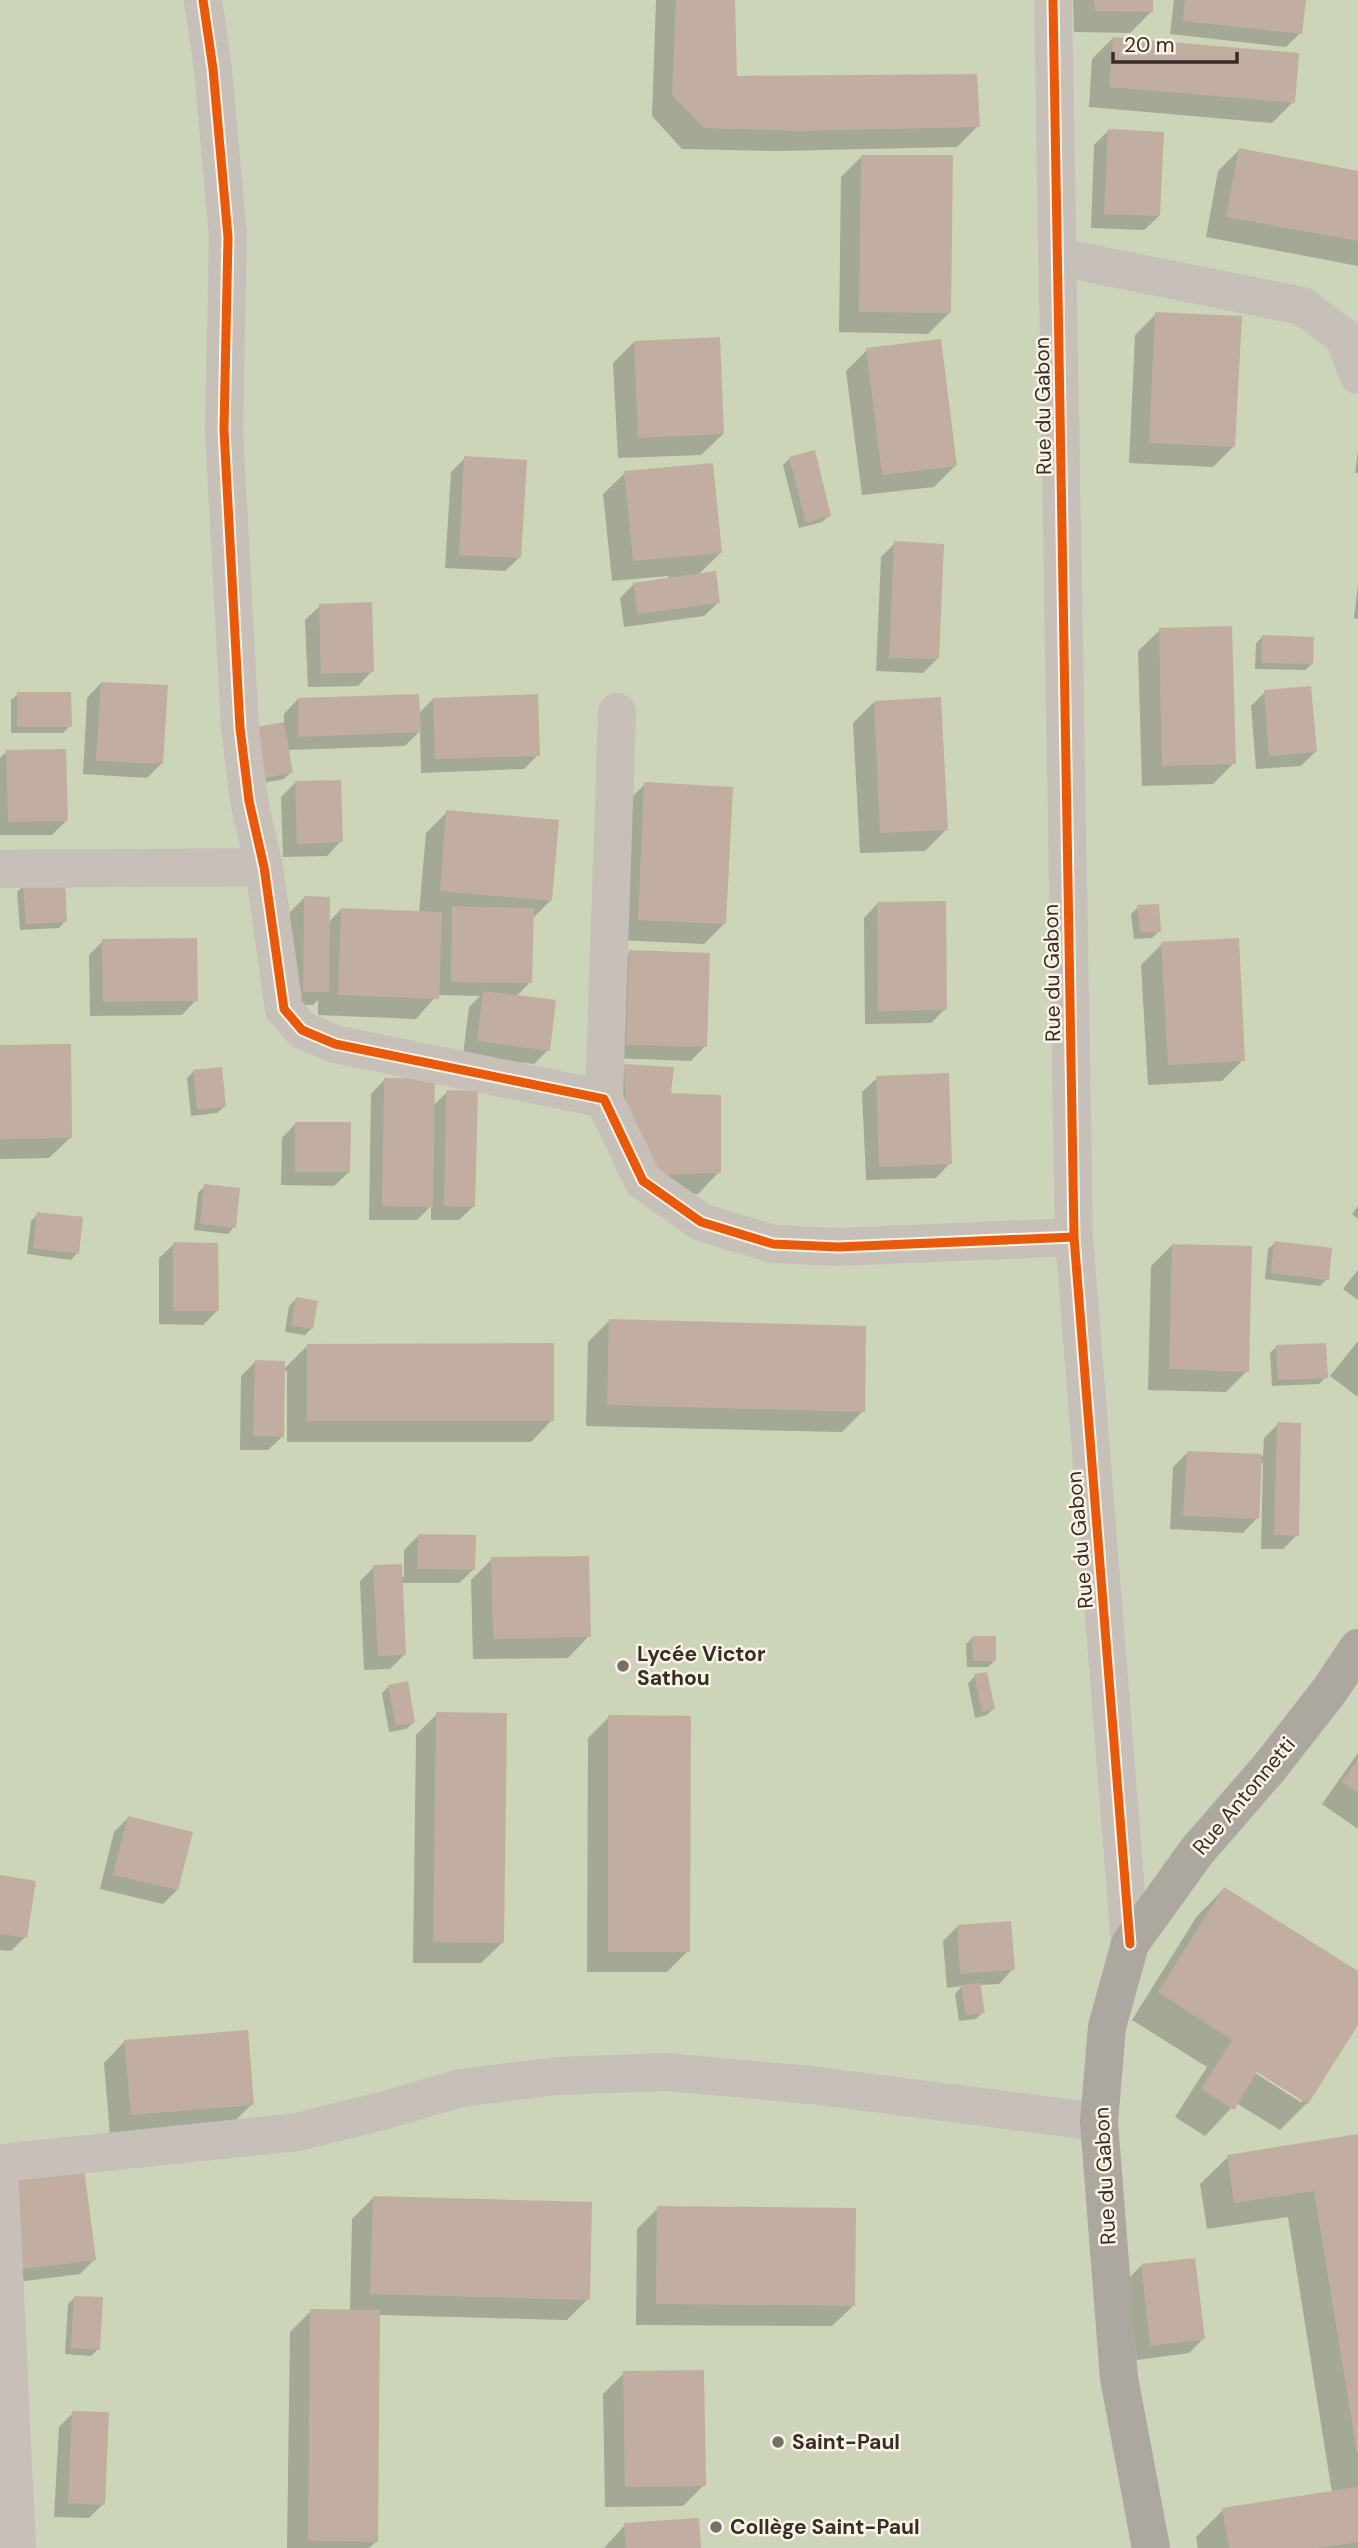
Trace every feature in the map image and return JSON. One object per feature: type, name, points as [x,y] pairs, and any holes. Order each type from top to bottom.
[{"type":"highway","name":"Rue Antonnetti","points":[[1130,1944],[1198,1851],[1269,1768],[1322,1700],[1358,1648]]},
{"type":"highway","name":"Rue du Gabon","points":[[1130,1944],[1107,2027],[1099,2122],[1119,2378],[1151,2548]]},
{"type":"street","points":[[203,0],[213,69],[228,237],[224,430],[240,728],[249,801],[264,867],[284,1009],[302,1030],[335,1044],[604,1099]]},
{"type":"street","name":"Rue du Gabon","points":[[1054,0],[1074,1237],[1130,1944]]},
{"type":"street","points":[[1058,257],[1302,306],[1344,337],[1358,375]]},
{"type":"street","points":[[617,712],[604,1099],[643,1181],[701,1222],[773,1244],[838,1247],[1074,1237]]},
{"type":"street","points":[[0,869],[264,867]]},
{"type":"street","points":[[0,2162],[297,2132],[460,2088],[557,2077],[666,2072],[811,2085],[1099,2122]]},
{"type":"street","points":[[0,2187],[17,2548]]},
{"type":"green space","points":[[0,0],[1358,0],[1358,2548],[0,2548]]},
{"type":"building","points":[[676,0],[735,0],[737,76],[977,74],[980,127],[800,131],[704,128],[672,95]]},
{"type":"building","points":[[1094,0],[1153,0],[1153,12],[1095,11]]},
{"type":"building","points":[[1185,0],[1306,0],[1302,34],[1183,21]]},
{"type":"building","points":[[1113,37],[1299,53],[1295,103],[1109,87]]},
{"type":"building","points":[[1108,129],[1164,132],[1160,216],[1104,214]]},
{"type":"building","points":[[1239,148],[1358,171],[1358,241],[1226,217]]},
{"type":"building","points":[[861,155],[953,155],[951,313],[859,312]]},
{"type":"building","points":[[1155,312],[1242,316],[1235,447],[1149,443]]},
{"type":"building","points":[[720,337],[724,434],[638,438],[634,341]]},
{"type":"building","points":[[941,339],[957,466],[882,475],[866,348]]},
{"type":"building","points":[[815,450],[831,516],[806,523],[789,457]]},
{"type":"building","points":[[464,456],[527,460],[521,558],[459,555]]},
{"type":"building","points":[[713,463],[722,553],[633,561],[624,471]]},
{"type":"building","points":[[894,541],[944,544],[939,659],[889,658]]},
{"type":"building","points":[[716,571],[720,603],[638,614],[633,583]]},
{"type":"building","points":[[372,602],[374,672],[321,674],[319,604]]},
{"type":"building","points":[[1232,626],[1236,764],[1162,766],[1159,628]]},
{"type":"building","points":[[1262,635],[1314,637],[1313,664],[1261,663]]},
{"type":"building","points":[[101,682],[168,685],[163,764],[96,761]]},
{"type":"building","points":[[1311,686],[1317,752],[1269,756],[1264,690]]},
{"type":"building","points":[[17,692],[71,692],[72,727],[17,727]]},
{"type":"building","points":[[419,694],[421,732],[298,737],[298,698]]},
{"type":"building","points":[[538,694],[540,756],[435,759],[433,698]]},
{"type":"building","points":[[941,697],[948,830],[880,833],[874,701]]},
{"type":"building","points":[[284,722],[293,773],[265,778],[256,727]]},
{"type":"building","points":[[66,749],[68,821],[8,822],[6,750]]},
{"type":"building","points":[[341,780],[343,842],[297,844],[295,781]]},
{"type":"building","points":[[644,782],[733,787],[726,924],[638,920]]},
{"type":"building","points":[[446,810],[559,820],[552,901],[440,891]]},
{"type":"building","points":[[65,881],[67,922],[26,924],[23,884]]},
{"type":"building","points":[[304,896],[330,897],[329,992],[303,992]]},
{"type":"building","points":[[946,901],[947,1010],[878,1011],[877,902]]},
{"type":"building","points":[[1159,904],[1161,932],[1140,933],[1137,905]]},
{"type":"building","points":[[452,906],[534,908],[532,983],[451,982]]},
{"type":"building","points":[[341,908],[442,912],[439,999],[338,995]]},
{"type":"building","points":[[197,938],[198,1001],[103,1002],[102,939]]},
{"type":"building","points":[[1239,938],[1245,1061],[1168,1065],[1161,942]]},
{"type":"building","points":[[629,950],[710,953],[707,1047],[626,1045]]},
{"type":"building","points":[[483,991],[556,1000],[550,1051],[477,1041]]},
{"type":"building","points":[[71,1044],[72,1138],[0,1139],[0,1045]]},
{"type":"building","points":[[624,1064],[674,1067],[671,1093],[721,1095],[721,1173],[653,1175],[626,1115]]},
{"type":"building","points":[[222,1067],[226,1107],[197,1110],[193,1070]]},
{"type":"building","points":[[949,1073],[952,1164],[879,1167],[876,1076]]},
{"type":"building","points":[[384,1078],[435,1078],[433,1207],[382,1206]]},
{"type":"building","points":[[446,1090],[478,1091],[475,1207],[444,1206]]},
{"type":"building","points":[[295,1122],[351,1122],[350,1172],[295,1172]]},
{"type":"building","points":[[204,1184],[240,1188],[236,1228],[200,1224]]},
{"type":"building","points":[[37,1212],[83,1217],[79,1254],[33,1248]]},
{"type":"building","points":[[1274,1241],[1332,1248],[1329,1280],[1271,1273]]},
{"type":"building","points":[[173,1242],[218,1243],[219,1311],[173,1311]]},
{"type":"building","points":[[1172,1244],[1252,1246],[1249,1372],[1169,1369]]},
{"type":"building","points":[[296,1297],[318,1301],[313,1329],[291,1325]]},
{"type":"building","points":[[609,1319],[866,1326],[865,1412],[607,1405]]},
{"type":"building","points":[[554,1343],[554,1421],[307,1421],[307,1344]]},
{"type":"building","points":[[1326,1343],[1328,1378],[1278,1380],[1276,1345]]},
{"type":"building","points":[[255,1360],[285,1361],[284,1437],[253,1436]]},
{"type":"building","points":[[1277,1422],[1301,1423],[1299,1536],[1274,1535]]},
{"type":"building","points":[[1187,1451],[1262,1454],[1259,1519],[1183,1516]]},
{"type":"building","points":[[418,1534],[476,1535],[475,1570],[417,1569]]},
{"type":"building","points":[[589,1556],[591,1637],[493,1639],[491,1557]]},
{"type":"building","points":[[402,1564],[406,1655],[378,1656],[373,1565]]},
{"type":"building","points":[[972,1636],[996,1636],[996,1661],[973,1661]]},
{"type":"building","points":[[987,1672],[995,1709],[982,1712],[974,1674]]},
{"type":"building","points":[[408,1681],[415,1723],[396,1726],[388,1685]]},
{"type":"building","points":[[436,1712],[507,1713],[504,1943],[433,1942]]},
{"type":"building","points":[[608,1715],[691,1716],[690,1952],[608,1952]]},
{"type":"building","points":[[1358,1759],[1358,1793],[1342,1782]]},
{"type":"building","points":[[128,1816],[193,1832],[178,1890],[113,1875]]},
{"type":"building","points":[[0,1875],[36,1881],[27,1938],[0,1934]]},
{"type":"building","points":[[1224,1887],[1358,1971],[1358,2025],[1308,2104],[1257,2072],[1234,2110],[1201,2089],[1232,2040],[1158,1992]]},
{"type":"building","points":[[1011,1921],[1015,1970],[960,1974],[957,1925]]},
{"type":"building","points":[[980,1983],[985,2013],[966,2015],[961,1985]]},
{"type":"building","points":[[248,2030],[254,2105],[131,2115],[124,2040]]},
{"type":"building","points":[[1358,2134],[1357,2453],[1314,2191],[1234,2203],[1227,2155]]},
{"type":"building","points":[[84,2168],[96,2260],[23,2269],[10,2177]]},
{"type":"building","points":[[373,2196],[592,2202],[590,2300],[370,2294]]},
{"type":"building","points":[[657,2206],[856,2208],[855,2306],[656,2304]]},
{"type":"building","points":[[1195,2258],[1205,2339],[1150,2346],[1141,2264]]},
{"type":"building","points":[[74,2296],[103,2297],[100,2350],[71,2348]]},
{"type":"building","points":[[310,2309],[380,2310],[378,2542],[308,2541]]},
{"type":"building","points":[[704,2370],[706,2486],[625,2487],[623,2371]]},
{"type":"building","points":[[72,2411],[109,2412],[105,2505],[68,2503]]},
{"type":"building","points":[[1358,2487],[1358,2542],[1318,2548],[1229,2548],[1222,2508]]},
{"type":"building","points":[[699,2518],[701,2548],[626,2548],[624,2523]]},
{"type":"cycle path","points":[[203,0],[213,69],[228,237],[224,430],[240,728],[249,801],[264,867],[284,1009],[302,1030],[335,1044],[604,1099],[643,1181],[701,1222],[773,1244],[838,1247],[1074,1237]]},
{"type":"cycle path","points":[[1053,0],[1074,1237],[1130,1944]]},
{"type":"place","name":"Lycée Victor Sathou","points":[[623,1666]]},
{"type":"place","name":"Saint-Paul","points":[[778,2442]]},
{"type":"place","name":"Collège Saint-Paul","points":[[716,2527]]}]
